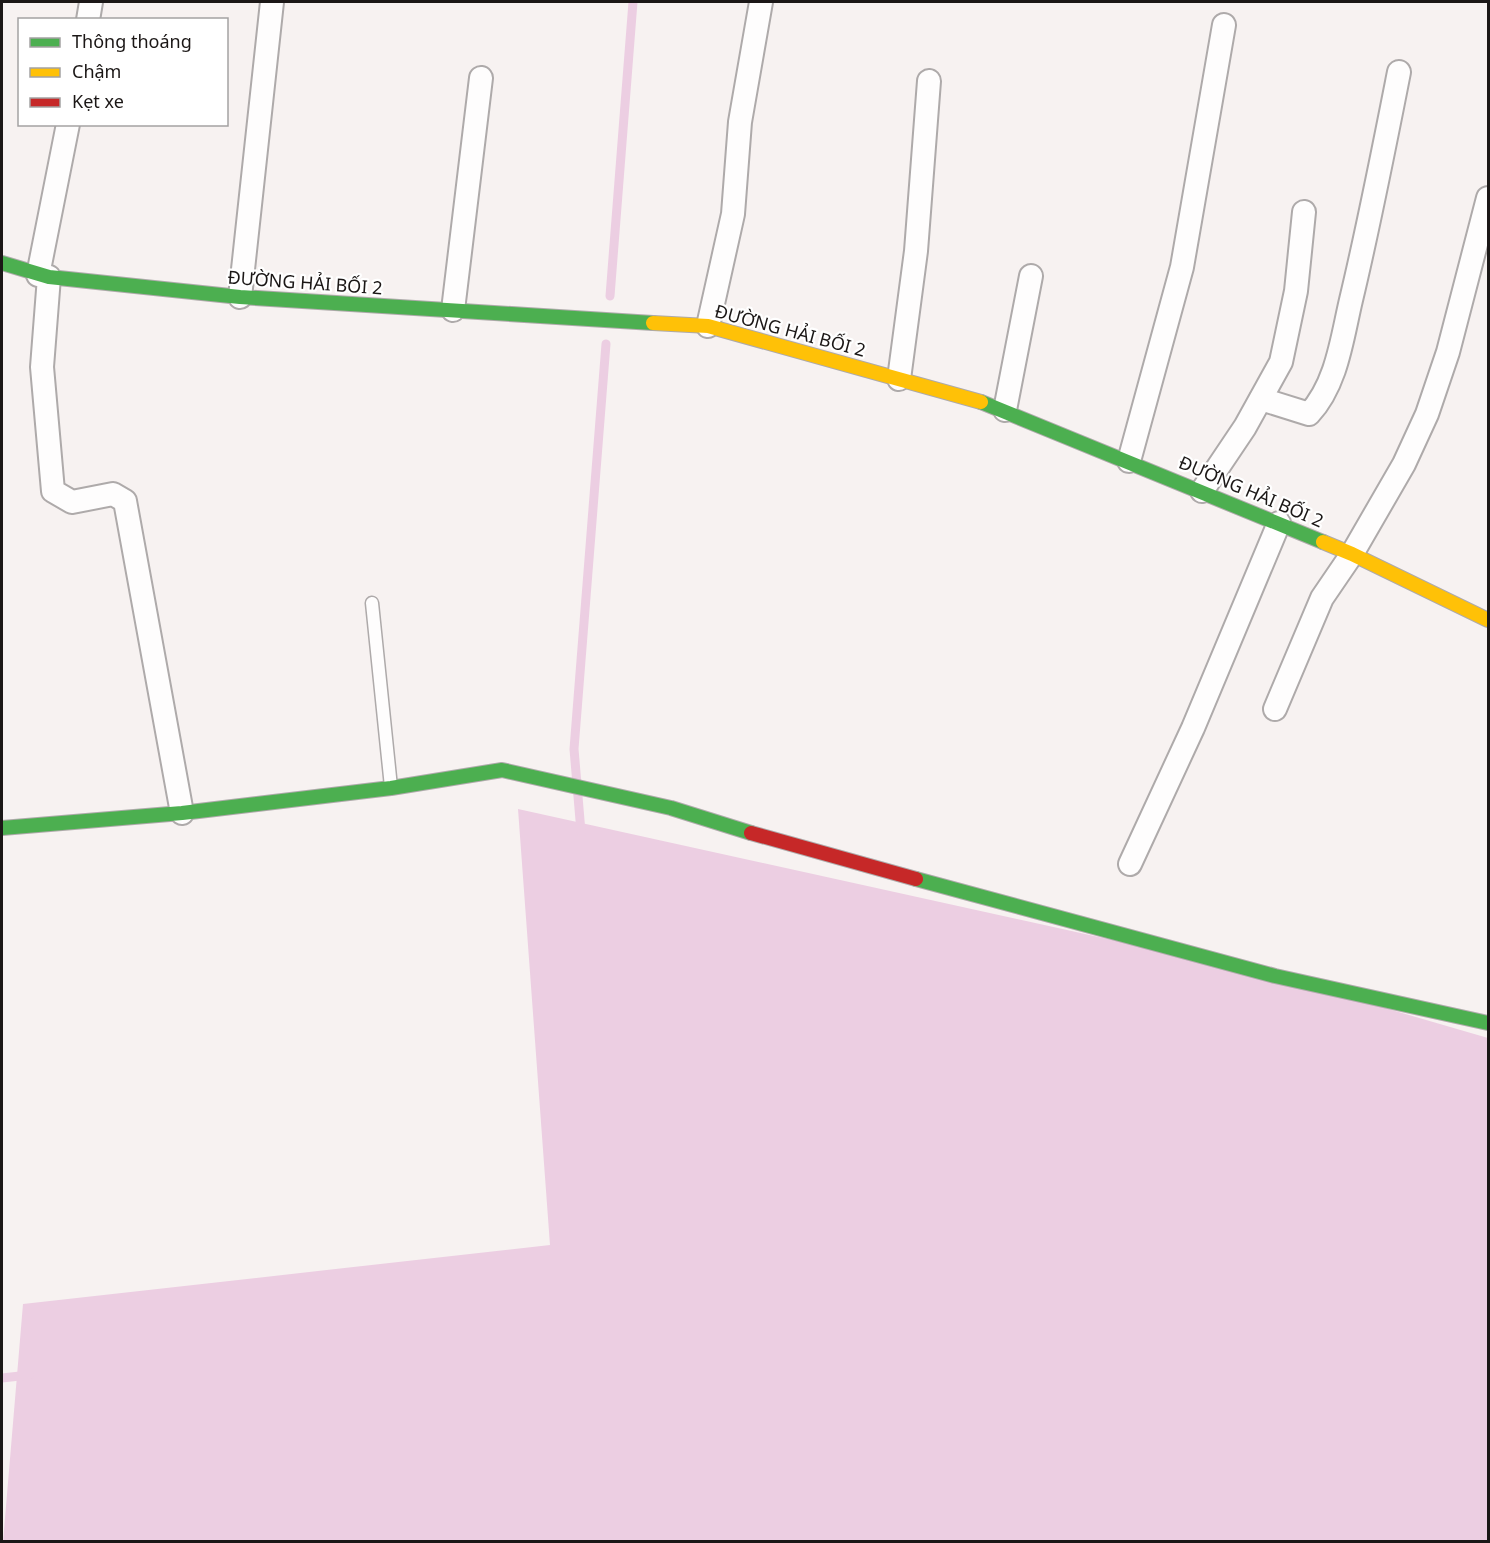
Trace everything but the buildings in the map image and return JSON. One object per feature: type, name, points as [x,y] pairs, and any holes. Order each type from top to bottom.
[{"type":"street","points":[[88,18],[91,2]]},
{"type":"street","points":[[240,297],[272,2]]},
{"type":"street","points":[[708,326],[733,214],[740,122],[761,2]]},
{"type":"street","points":[[1129,461],[1182,267],[1224,25]]},
{"type":"street","points":[[1260,399],[1309,414],[1318,404],[1332,376],[1366,236],[1399,72]]},
{"type":"street","points":[[453,310],[481,78]]},
{"type":"street","points":[[899,379],[916,251],[929,81]]},
{"type":"street","points":[[68,126],[43,276],[42,367],[53,491],[72,502],[113,494],[125,501],[182,813]]},
{"type":"street","points":[[1275,709],[1322,598],[1353,554],[1404,464],[1428,414],[1448,352],[1488,198]]},
{"type":"street","points":[[1202,491],[1245,427],[1281,362],[1296,291],[1304,212]]},
{"type":"street","name":"ĐƯỜNG HẢI BỐI 2","points":[[2,263],[43,276],[240,297],[708,326],[1005,410],[1353,554],[1488,620]]},
{"type":"street","points":[[1005,410],[1031,276]]},
{"type":"street","points":[[1130,864],[1192,728],[1279,523]]},
{"type":"street","points":[[2,828],[182,813],[391,788],[502,770],[671,808],[808,850],[1275,976],[1488,1023]]},
{"type":"lane","points":[[372,603],[391,788]]},
{"type":"shaded area","points":[[518,809],[1275,976],[1488,1038],[1488,1541],[3,1542],[23,1304],[550,1245]]},
{"type":"waterway","points":[[610,296],[633,2]]},
{"type":"waterway","points":[[581,832],[574,749],[606,344]]},
{"type":"waterway","points":[[2,1378],[29,1375]]},
{"type":"traffic: fast","points":[[2,263],[49,277],[240,297],[653,323]]},
{"type":"traffic: fast","points":[[981,402],[1323,542]]},
{"type":"traffic: fast","points":[[2,828],[182,813],[391,788],[502,770],[671,808],[751,833]]},
{"type":"traffic: fast","points":[[916,879],[1275,976],[1488,1023]]},
{"type":"traffic: slow","points":[[653,323],[708,326],[981,402]]},
{"type":"traffic: slow","points":[[1323,542],[1488,620]]},
{"type":"traffic: jam","points":[[751,833],[916,879]]}]
